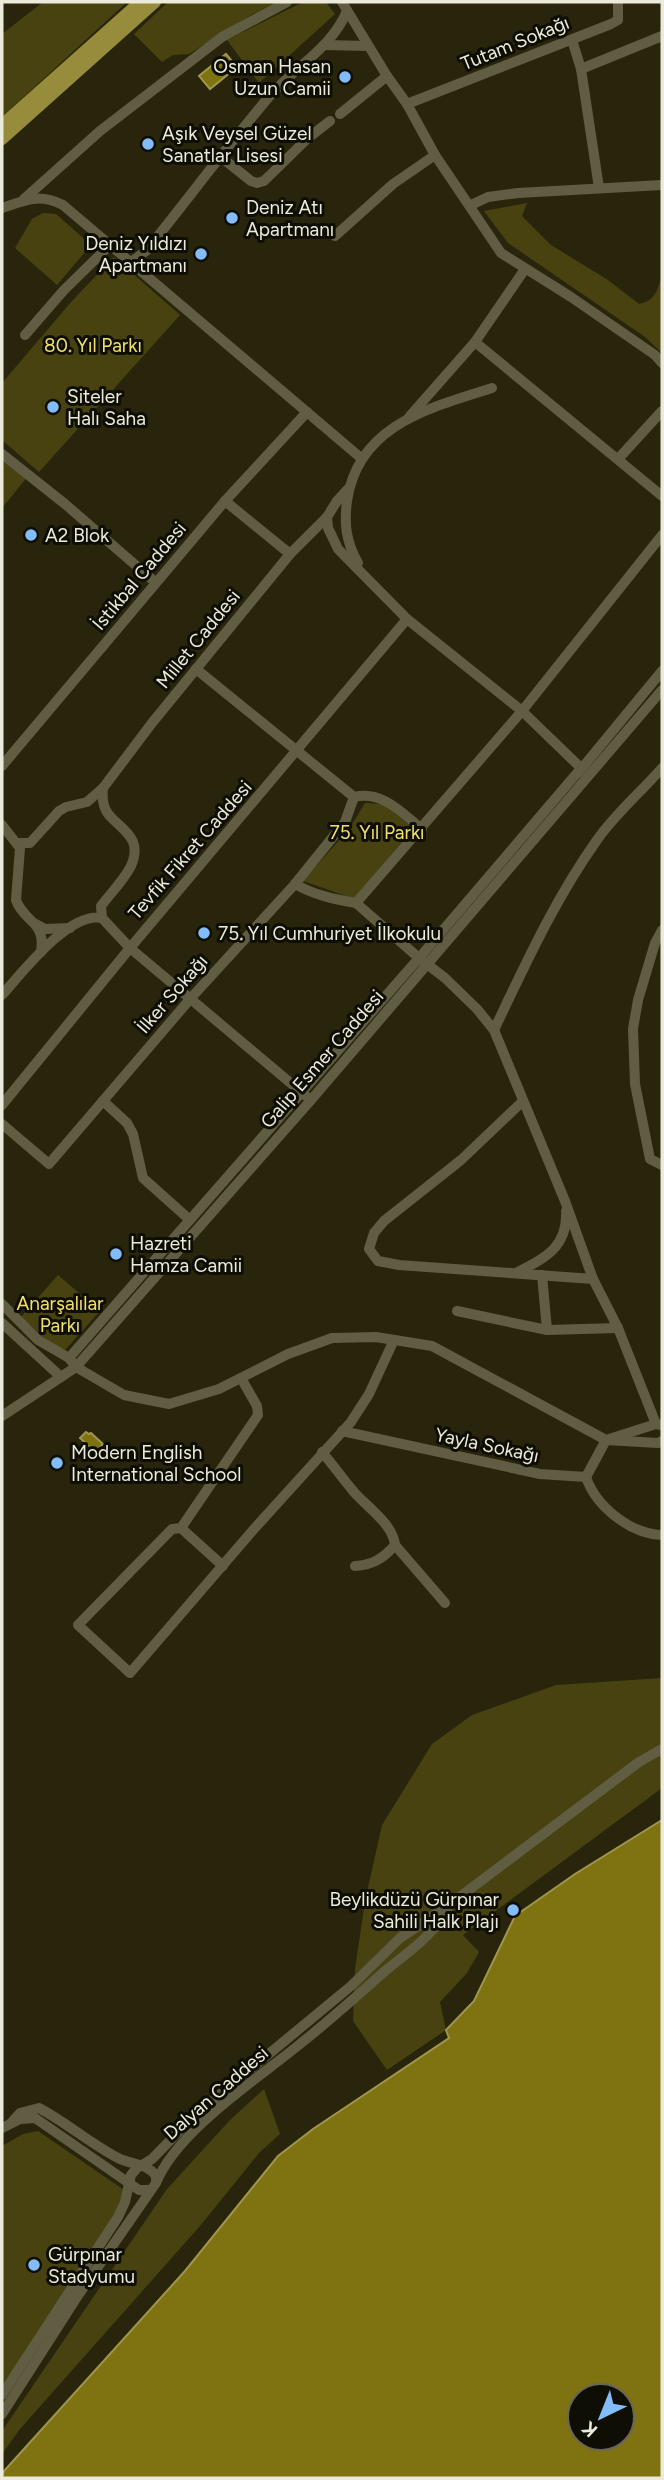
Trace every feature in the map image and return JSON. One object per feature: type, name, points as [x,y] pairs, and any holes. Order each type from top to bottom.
[{"type":"main road","points":[[2,125],[140,2]]},
{"type":"main road","points":[[2,139],[155,2]]},
{"type":"street","points":[[21,202],[100,131],[222,37],[287,2]]},
{"type":"street","name":"Tutam Sokağı","points":[[407,104],[618,20],[618,2]]},
{"type":"street","points":[[131,262],[146,251],[270,96],[324,45],[341,25],[345,6]]},
{"type":"street","points":[[345,6],[407,104],[435,155],[501,253],[571,297],[655,355],[662,363]]},
{"type":"street","points":[[581,69],[662,36]]},
{"type":"street","points":[[572,40],[581,69],[599,188]]},
{"type":"street","points":[[324,45],[368,46]]},
{"type":"street","points":[[340,114],[387,76]]},
{"type":"street","points":[[221,157],[251,181],[264,181],[308,138],[330,121]]},
{"type":"street","points":[[335,236],[393,184],[435,155]]},
{"type":"street","points":[[471,205],[488,197],[662,185]]},
{"type":"street","points":[[2,208],[33,198],[48,198],[63,205],[360,458]]},
{"type":"street","points":[[25,335],[64,290],[110,245]]},
{"type":"street","points":[[407,419],[475,342],[525,270]]},
{"type":"street","points":[[475,342],[662,496]]},
{"type":"street","points":[[369,581],[349,548],[346,534],[345,517],[349,488],[360,458],[381,435],[407,419],[492,388]]},
{"type":"street","points":[[619,458],[662,411]]},
{"type":"street","name":"İstikbal Caddesi","points":[[2,766],[155,582],[307,412]]},
{"type":"street","points":[[2,454],[155,582]]},
{"type":"street","name":"Millet Caddesi","points":[[103,788],[152,723],[290,554],[327,517],[349,488]]},
{"type":"street","points":[[225,501],[290,554]]},
{"type":"street","points":[[327,517],[328,528],[338,549],[407,619],[522,711],[585,771],[662,671]]},
{"type":"street","points":[[355,903],[522,711],[662,535]]},
{"type":"street","name":"Tevfik Fikret Caddesi","points":[[2,1105],[130,948],[407,619]]},
{"type":"street","points":[[196,669],[354,797],[363,795],[383,799],[422,829]]},
{"type":"street","name":"Galip Esmer Caddesi","points":[[73,1363],[311,1100],[423,961],[585,771],[662,690]]},
{"type":"street","points":[[494,1030],[566,886],[599,837],[662,768]]},
{"type":"street","points":[[20,858],[59,811],[87,802],[103,788]]},
{"type":"street","points":[[103,788],[107,813]]},
{"type":"street","name":"İlker Sokağı","points":[[2,1124],[50,1164],[191,998],[295,884],[345,822],[354,797]]},
{"type":"street","points":[[2,995],[41,952],[101,906],[132,863],[132,840],[129,832],[107,813],[76,805]]},
{"type":"street","points":[[2,825],[18,843],[20,858],[16,900],[18,907],[42,932],[41,952]]},
{"type":"street","points":[[18,843],[33,841]]},
{"type":"street","points":[[295,884],[310,892],[355,903],[445,978],[494,1030],[565,1200],[593,1279],[618,1328],[659,1425],[606,1440],[586,1477],[600,1504],[647,1534],[662,1535]]},
{"type":"street","points":[[101,906],[103,918],[130,948],[311,1100]]},
{"type":"street","points":[[85,919],[103,918]]},
{"type":"street","points":[[36,924],[45,929],[70,928]]},
{"type":"street","points":[[662,930],[655,943],[632,1029],[635,1084],[650,1159],[662,1165]]},
{"type":"street","points":[[2,1416],[61,1377],[190,1220],[301,1093],[423,961]]},
{"type":"street","points":[[103,1101],[127,1123],[133,1134],[143,1178],[190,1220]]},
{"type":"street","points":[[522,1102],[461,1160],[384,1220],[374,1233],[369,1249],[378,1261],[399,1265],[593,1279]]},
{"type":"street","points":[[518,1272],[545,1258],[557,1246],[566,1219],[565,1200]]},
{"type":"street","points":[[542,1275],[547,1330]]},
{"type":"street","points":[[2,1304],[38,1340],[124,1395],[169,1404],[219,1389],[288,1354],[332,1338],[376,1337],[432,1346],[606,1440],[662,1441]]},
{"type":"street","points":[[457,1311],[547,1330],[618,1328]]},
{"type":"street","points":[[2,1323],[61,1377]]},
{"type":"street","points":[[223,1566],[181,1528],[172,1529],[78,1625],[130,1673],[351,1422],[369,1394],[394,1340]]},
{"type":"street","points":[[181,1528],[258,1415],[257,1406],[241,1378]]},
{"type":"street","name":"Yayla Sokağı","points":[[342,1431],[540,1474],[586,1477]]},
{"type":"street","points":[[322,1452],[356,1494],[382,1520],[395,1545],[445,1603]]},
{"type":"street","points":[[355,1566],[371,1565],[395,1545]]},
{"type":"street","name":"Dalyan Caddesi","points":[[251,2077],[400,1938],[449,1905],[630,1769],[662,1749]]},
{"type":"street","name":"Dalyan Caddesi","points":[[2,2413],[118,2217],[125,2202],[131,2175],[152,2159],[195,2115],[251,2077],[405,1954],[436,1927],[449,1905]]},
{"type":"street","points":[[391,1947],[394,1955],[405,1954],[408,1943],[400,1938]]},
{"type":"street","name":"Dalyan Caddesi","points":[[2,2395],[152,2187],[165,2163],[227,2095]]},
{"type":"street","points":[[40,2108],[119,2158],[152,2169],[156,2176],[152,2187],[139,2190],[35,2118],[27,2117],[6,2126],[20,2113],[40,2108]]},
{"type":"street","points":[[112,2170],[119,2158]]},
{"type":"green space","points":[[43,2],[127,2],[2,117],[2,34]]},
{"type":"green space","points":[[168,2],[276,2],[189,54],[173,55],[162,62],[134,34]]},
{"type":"green space","points":[[303,2],[326,2],[335,14],[259,83],[227,40]]},
{"type":"green space","points":[[527,203],[522,216],[551,245],[608,280],[639,304],[652,298],[662,276],[662,353],[645,337],[508,243],[484,211]]},
{"type":"green space","points":[[43,213],[56,214],[91,245],[57,285],[15,248],[32,219]]},
{"type":"green space","name":"80. Yıl Parkı","points":[[114,257],[180,315],[39,472],[2,440],[2,383],[72,301]]},
{"type":"green space","points":[[2,455],[29,475],[2,508]]},
{"type":"green space","name":"75. Yıl Parkı","points":[[365,803],[383,804],[413,828],[355,899],[303,881],[350,828]]},
{"type":"green space","name":"Anarşalılar Parkı","points":[[58,1275],[100,1311],[65,1350],[48,1342],[21,1317]]},
{"type":"green space","points":[[662,1678],[662,1788],[463,1935],[479,1952],[467,1973],[440,2002],[446,2030],[387,2070],[353,2021],[355,1969],[365,1901],[382,1825],[432,1744],[472,1715],[556,1685]]},
{"type":"green space","points":[[264,2089],[280,2134],[259,2153],[200,2226],[20,2429],[2,2454],[2,2431],[167,2189],[230,2120]]},
{"type":"green space","points":[[38,2131],[127,2192],[126,2200],[2,2392],[2,2146],[23,2134]]},
{"type":"shaded area","points":[[226,54],[237,67],[210,89],[199,76]]},
{"type":"shaded area","points":[[86,1432],[103,1444],[95,1452],[80,1438]]},
{"type":"shaded area","points":[[662,1820],[662,2478],[2,2478],[4,2471],[185,2271],[278,2156],[313,2129],[449,2038],[446,2030],[474,2001],[515,1916],[575,1874]]},
{"type":"place","name":"Osman Hasan Uzun Camii","points":[[345,77]]},
{"type":"place","name":"Aşık Veysel Güzel Sanatlar Lisesi","points":[[148,144]]},
{"type":"place","name":"Deniz Atı Apartmanı","points":[[232,218]]},
{"type":"place","name":"Deniz Yıldızı Apartmanı","points":[[201,254]]},
{"type":"place","name":"Siteler Halı Saha","points":[[53,407]]},
{"type":"place","name":"A2 Blok","points":[[31,535]]},
{"type":"place","name":"75. Yıl Cumhuriyet İlkokulu","points":[[204,933]]},
{"type":"place","name":"Hazreti Hamza Camii","points":[[116,1254]]},
{"type":"place","name":"Modern English International School","points":[[57,1463]]},
{"type":"place","name":"Beylikdüzü Gürpınar Sahili Halk Plajı","points":[[513,1910]]},
{"type":"place","name":"Gürpınar Stadyumu","points":[[34,2265]]}]
